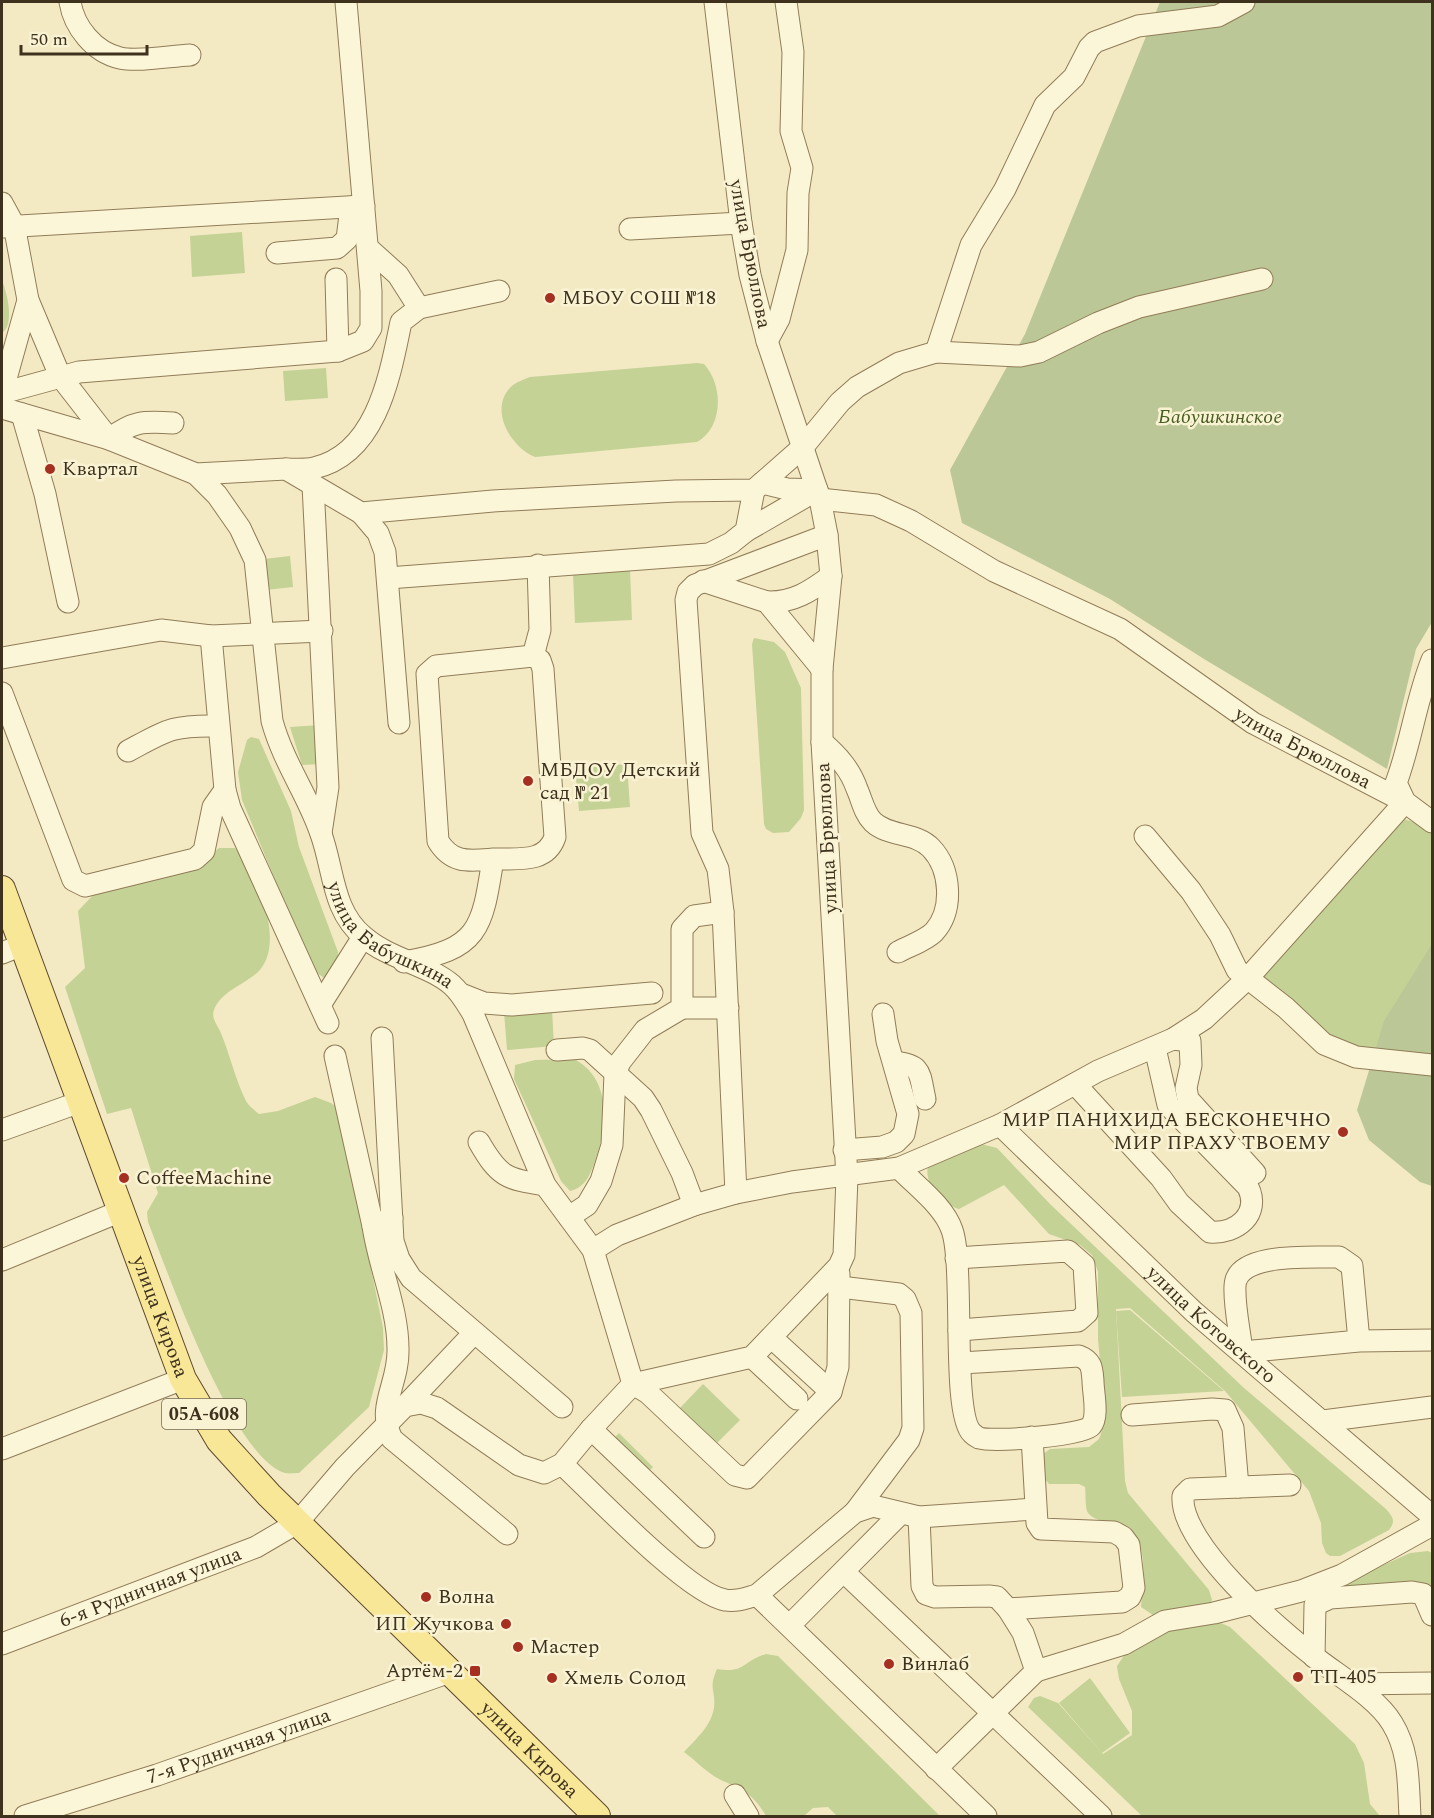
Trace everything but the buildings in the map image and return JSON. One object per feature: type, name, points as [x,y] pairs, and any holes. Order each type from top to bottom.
[{"type":"main road","name":"улица Кирова","points":[[2,895],[12,949],[80,1102],[183,1379],[219,1440],[297,1523],[597,1816]]},
{"type":"street","points":[[70,2],[79,25],[91,42],[103,51],[121,58],[190,55]]},
{"type":"street","points":[[2,398],[60,376],[338,351],[363,341],[371,328],[368,248],[358,207],[346,2]]},
{"type":"street","name":"улица Брюллова","points":[[716,2],[741,223],[767,341],[819,494],[827,536],[831,576],[822,669],[822,742],[847,1177]]},
{"type":"street","points":[[767,341],[779,319],[797,250],[799,225],[798,193],[802,168],[791,130],[793,52],[786,2]]},
{"type":"street","points":[[936,352],[970,245],[1005,189],[1045,105],[1074,77],[1089,48],[1095,42],[1138,26],[1211,18],[1244,2]]},
{"type":"street","points":[[2,203],[28,300],[60,376],[109,439]]},
{"type":"street","points":[[8,226],[358,207]]},
{"type":"street","points":[[277,253],[337,248],[347,239],[358,207]]},
{"type":"street","points":[[630,229],[741,223]]},
{"type":"street","points":[[368,248],[398,275],[419,308]]},
{"type":"street","points":[[336,279],[338,351]]},
{"type":"street","points":[[746,531],[758,486],[803,447],[829,414],[857,387],[899,363],[936,352],[1020,356],[1039,352],[1098,323],[1139,307],[1262,279]]},
{"type":"street","points":[[2,398],[22,414],[109,439],[196,474],[314,468],[343,453],[369,427],[379,407],[401,322],[419,308],[499,291]]},
{"type":"street","points":[[2,398],[28,300]]},
{"type":"street","points":[[22,414],[45,494],[68,602]]},
{"type":"street","points":[[109,439],[128,425],[144,421],[173,423]]},
{"type":"street","points":[[286,470],[360,513],[383,542],[388,578],[399,723]]},
{"type":"street","name":"улица Бабушкина","points":[[196,474],[217,495],[234,520],[255,560],[272,721],[279,747],[321,833],[339,906],[363,937],[404,962],[439,976],[460,994],[473,1014],[545,1185],[593,1250],[633,1384]]},
{"type":"street","points":[[313,485],[328,788],[321,833]]},
{"type":"street","points":[[360,513],[492,501],[758,486],[819,494]]},
{"type":"street","points":[[388,578],[701,556],[724,548],[746,531],[819,494]]},
{"type":"street","name":"улица Брюллова","points":[[819,494],[876,505],[911,521],[994,571],[1120,629],[1253,723],[1422,810]]},
{"type":"street","points":[[736,1193],[723,912],[718,869],[702,833],[686,600],[688,592],[703,581],[827,536]]},
{"type":"street","points":[[533,656],[540,630],[538,566]]},
{"type":"street","points":[[703,581],[767,602],[783,603],[795,599],[831,576]]},
{"type":"street","points":[[767,602],[822,669]]},
{"type":"street","points":[[2,658],[148,631],[161,630],[211,636],[322,631]]},
{"type":"street","points":[[211,636],[225,790],[230,808],[324,1014],[363,937]]},
{"type":"street","points":[[533,656],[540,660],[543,669],[555,837],[549,851],[543,854],[493,859],[461,862],[449,856],[438,841],[427,674],[436,666],[533,656]]},
{"type":"street","points":[[593,1250],[617,1236],[694,1205],[736,1193],[792,1182],[847,1177],[898,1168],[1000,1125],[1098,1071],[1164,1043],[1204,1018],[1247,980],[1422,810],[1395,783],[1406,755],[1425,678],[1432,660]]},
{"type":"street","points":[[2,693],[73,880],[85,886],[195,859],[204,851],[213,807],[225,790]]},
{"type":"street","points":[[128,751],[166,730],[182,725],[218,726]]},
{"type":"street","points":[[822,742],[841,759],[849,771],[864,808],[872,821],[895,834],[916,838],[931,847],[943,867],[947,901],[942,920],[933,934],[898,952]]},
{"type":"street","points":[[1145,836],[1191,891],[1220,935],[1237,970],[1286,1008],[1324,1044],[1340,1053],[1356,1057],[1432,1065]]},
{"type":"street","points":[[404,962],[443,955],[467,938],[484,912],[493,859]]},
{"type":"street","points":[[682,1008],[682,929],[694,916],[723,912]]},
{"type":"street","points":[[460,994],[484,1003],[512,1005],[652,993]]},
{"type":"street","points":[[569,1217],[587,1205],[601,1181],[612,1145],[615,1074],[630,1046],[645,1030],[682,1008],[728,1008]]},
{"type":"street","points":[[844,1150],[882,1147],[896,1142],[904,1134],[908,1114],[883,1014]]},
{"type":"street","points":[[382,1038],[383,1222],[398,1347],[395,1375],[384,1412],[386,1426],[392,1439],[507,1534]]},
{"type":"street","points":[[1164,1043],[1190,1041],[1191,1065],[1186,1088],[1188,1099],[1255,1173]]},
{"type":"street","points":[[1076,1085],[1161,1179],[1188,1213],[1210,1232],[1226,1231],[1247,1218],[1253,1210],[1254,1199],[1248,1187],[1168,1105],[1164,1043]]},
{"type":"street","points":[[557,1050],[583,1048],[590,1050],[643,1098],[659,1122],[694,1205]]},
{"type":"street","points":[[335,1056],[383,1222],[393,1240],[399,1259],[411,1278],[562,1407]]},
{"type":"street","points":[[894,1062],[912,1064],[918,1069],[925,1099]]},
{"type":"street","points":[[2,1131],[80,1102]]},
{"type":"street","name":"улица Котовского","points":[[1000,1125],[1169,1288],[1432,1516]]},
{"type":"street","points":[[479,1142],[492,1164],[505,1177],[545,1185]]},
{"type":"street","points":[[898,1168],[947,1217],[953,1231],[964,1418],[970,1431],[980,1438],[1032,1437],[1082,1433],[1091,1427],[1094,1417],[1092,1366],[1086,1359],[1079,1356],[961,1363]]},
{"type":"street","points":[[633,1384],[648,1393],[735,1475],[747,1478],[831,1392],[838,1367],[839,1277],[844,1255],[847,1177]]},
{"type":"street","points":[[2,1260],[120,1208]]},
{"type":"street","points":[[956,1258],[1068,1251],[1084,1265],[1087,1312],[1078,1321],[959,1330]]},
{"type":"street","points":[[1359,1341],[1352,1266],[1348,1261],[1339,1257],[1259,1261],[1238,1273],[1234,1284],[1242,1352],[1359,1341],[1432,1340]]},
{"type":"street","points":[[405,1407],[421,1403],[437,1408],[519,1465],[544,1473],[562,1464],[633,1384],[752,1357],[839,1277]]},
{"type":"street","points":[[562,1464],[698,1588],[725,1600],[740,1600],[757,1595],[855,1512],[909,1440],[913,1428],[911,1313],[905,1299],[899,1294],[839,1277]]},
{"type":"street","points":[[297,1523],[345,1467],[474,1334]]},
{"type":"street","points":[[772,1338],[831,1392]]},
{"type":"street","points":[[752,1357],[797,1399]]},
{"type":"street","points":[[2,1449],[183,1379]]},
{"type":"street","points":[[1323,1420],[1432,1407]]},
{"type":"street","points":[[1131,1415],[1225,1410],[1230,1416],[1233,1428],[1238,1487]]},
{"type":"street","points":[[591,1429],[704,1538]]},
{"type":"street","points":[[1008,1608],[1122,1602],[1130,1597],[1134,1588],[1129,1545],[1123,1537],[1114,1532],[1041,1529],[1037,1523],[1035,1509],[1032,1437]]},
{"type":"street","points":[[1290,1485],[1190,1489],[1183,1496],[1182,1506],[1193,1533],[1216,1566],[1314,1657],[1352,1684],[1391,1721],[1406,1750],[1410,1816]]},
{"type":"street","points":[[855,1512],[873,1506],[910,1515],[1035,1509]]},
{"type":"street","points":[[790,1625],[844,1572],[910,1515]]},
{"type":"street","points":[[910,1515],[922,1586],[926,1594],[935,1597],[989,1596],[997,1598],[1008,1608],[1023,1633],[1036,1671]]},
{"type":"street","name":"6-я Рудничная улица","points":[[2,1644],[256,1547],[297,1523]]},
{"type":"street","points":[[1314,1657],[1315,1605],[1325,1591],[1432,1525]]},
{"type":"street","points":[[844,1572],[1101,1816]]},
{"type":"street","points":[[936,1769],[1036,1671],[1124,1644],[1149,1631],[1157,1623],[1325,1591],[1423,1594],[1432,1615]]},
{"type":"street","points":[[757,1595],[986,1816]]},
{"type":"street","name":"7-я Рудничная улица","points":[[26,1816],[157,1775],[450,1672]]},
{"type":"street","points":[[1352,1684],[1432,1683]]},
{"type":"street","points":[[735,1795],[748,1816]]},
{"type":"green space","name":"Бабушкинское","points":[[1160,2],[1432,2],[1432,622],[1416,649],[1387,769],[1204,659],[1110,599],[962,523],[950,470],[1025,334]]},
{"type":"green space","points":[[242,232],[245,273],[192,277],[190,236]]},
{"type":"green space","points":[[2,280],[8,300],[9,316],[6,329],[2,333]]},
{"type":"green space","points":[[704,364],[711,373],[718,406],[712,427],[706,436],[697,442],[535,457],[517,445],[505,426],[502,404],[505,394],[513,385],[530,377]]},
{"type":"green space","points":[[326,368],[328,398],[285,401],[283,371]]},
{"type":"green space","points":[[290,556],[293,587],[266,590],[264,559]]},
{"type":"green space","points":[[630,569],[632,620],[575,623],[573,573]]},
{"type":"green space","points":[[754,638],[774,642],[785,652],[801,688],[804,810],[801,818],[789,832],[773,833],[766,829],[764,824],[752,644]]},
{"type":"green space","points":[[321,725],[322,764],[302,765],[290,727]]},
{"type":"green space","points":[[251,737],[259,739],[291,811],[299,847],[338,952],[335,967],[324,978],[312,969],[242,800],[238,772],[247,740]]},
{"type":"green space","points":[[627,764],[630,807],[579,811],[575,768]]},
{"type":"green space","points":[[1404,819],[1417,823],[1432,834],[1432,1054],[1361,1050],[1340,1042],[1263,987],[1260,971],[1391,825]]},
{"type":"green space","points":[[219,848],[235,848],[252,874],[265,908],[270,943],[267,958],[259,971],[217,1003],[213,1013],[214,1018],[246,1101],[259,1114],[278,1111],[315,1097],[339,1109],[383,1328],[384,1350],[369,1407],[299,1473],[285,1473],[265,1460],[244,1435],[204,1361],[148,1222],[147,1212],[158,1193],[131,1108],[107,1114],[65,987],[85,968],[78,911],[94,894],[210,855]]},
{"type":"green space","points":[[1432,944],[1432,1186],[1420,1182],[1369,1140],[1357,1110],[1384,1021]]},
{"type":"green space","points":[[552,1009],[554,1046],[507,1050],[504,1012]]},
{"type":"green space","points":[[574,1059],[586,1067],[595,1078],[601,1090],[604,1118],[600,1147],[589,1176],[580,1187],[570,1191],[561,1181],[514,1079],[515,1065],[535,1060]]},
{"type":"green space","points":[[981,1144],[997,1148],[1050,1204],[1244,1388],[1386,1509],[1393,1519],[1389,1530],[1340,1556],[1330,1556],[1326,1553],[1322,1543],[1321,1523],[1309,1491],[1225,1391],[1130,1308],[1116,1309],[1125,1481],[1128,1493],[1209,1590],[1212,1600],[1210,1604],[1153,1615],[1141,1607],[1142,1557],[1141,1548],[1133,1534],[1127,1529],[1091,1516],[1086,1509],[1085,1487],[1079,1484],[1049,1484],[1044,1478],[1043,1454],[1050,1449],[1089,1447],[1099,1439],[1103,1428],[1104,1408],[1098,1339],[1098,1272],[1092,1255],[1080,1245],[1049,1234],[1004,1185],[959,1209],[946,1203],[940,1197],[928,1178],[929,1164]]},
{"type":"green space","points":[[1130,1310],[1224,1391],[1122,1397],[1116,1311]]},
{"type":"green space","points":[[703,1384],[740,1420],[715,1445],[678,1410]]},
{"type":"green space","points":[[619,1433],[653,1467],[637,1483],[603,1450]]},
{"type":"green space","points":[[1428,1551],[1432,1553],[1432,1591],[1418,1582],[1337,1589],[1337,1586],[1410,1553]]},
{"type":"green space","points":[[1216,1621],[1230,1627],[1355,1744],[1364,1763],[1370,1804],[1380,1816],[1142,1816],[1028,1707],[1034,1698],[1040,1696],[1058,1703],[1103,1754],[1132,1735],[1132,1711],[1119,1679],[1117,1666],[1125,1654],[1176,1627]]},
{"type":"green space","points":[[766,1654],[778,1656],[940,1816],[837,1816],[828,1807],[813,1808],[804,1816],[766,1816],[756,1802],[741,1789],[714,1776],[684,1752],[710,1721],[714,1708],[713,1681],[717,1669],[734,1670]]},
{"type":"green space","points":[[1090,1678],[1130,1733],[1102,1753],[1059,1703]]},
{"type":"place","name":"МБОУ СОШ №18","points":[[550,298]]},
{"type":"place","name":"Квартал","points":[[50,469]]},
{"type":"place","name":"МБДОУ Детский сад № 21","points":[[528,781]]},
{"type":"place","name":"МИР ПАНИХИДА БЕСКОНЕЧНО МИР ПРАХУ ТВОЕМУ","points":[[1343,1132]]},
{"type":"place","name":"CoffeeMachine","points":[[124,1178]]},
{"type":"place","name":"Волна","points":[[426,1597]]},
{"type":"place","name":"ИП Жучкова","points":[[506,1624]]},
{"type":"place","name":"Мастер","points":[[518,1647]]},
{"type":"place","name":"Винлаб","points":[[889,1664]]},
{"type":"place","name":"Артём-2","points":[[475,1671]]},
{"type":"place","name":"ТП-405","points":[[1298,1677]]},
{"type":"place","name":"Хмель Солод","points":[[552,1678]]}]
